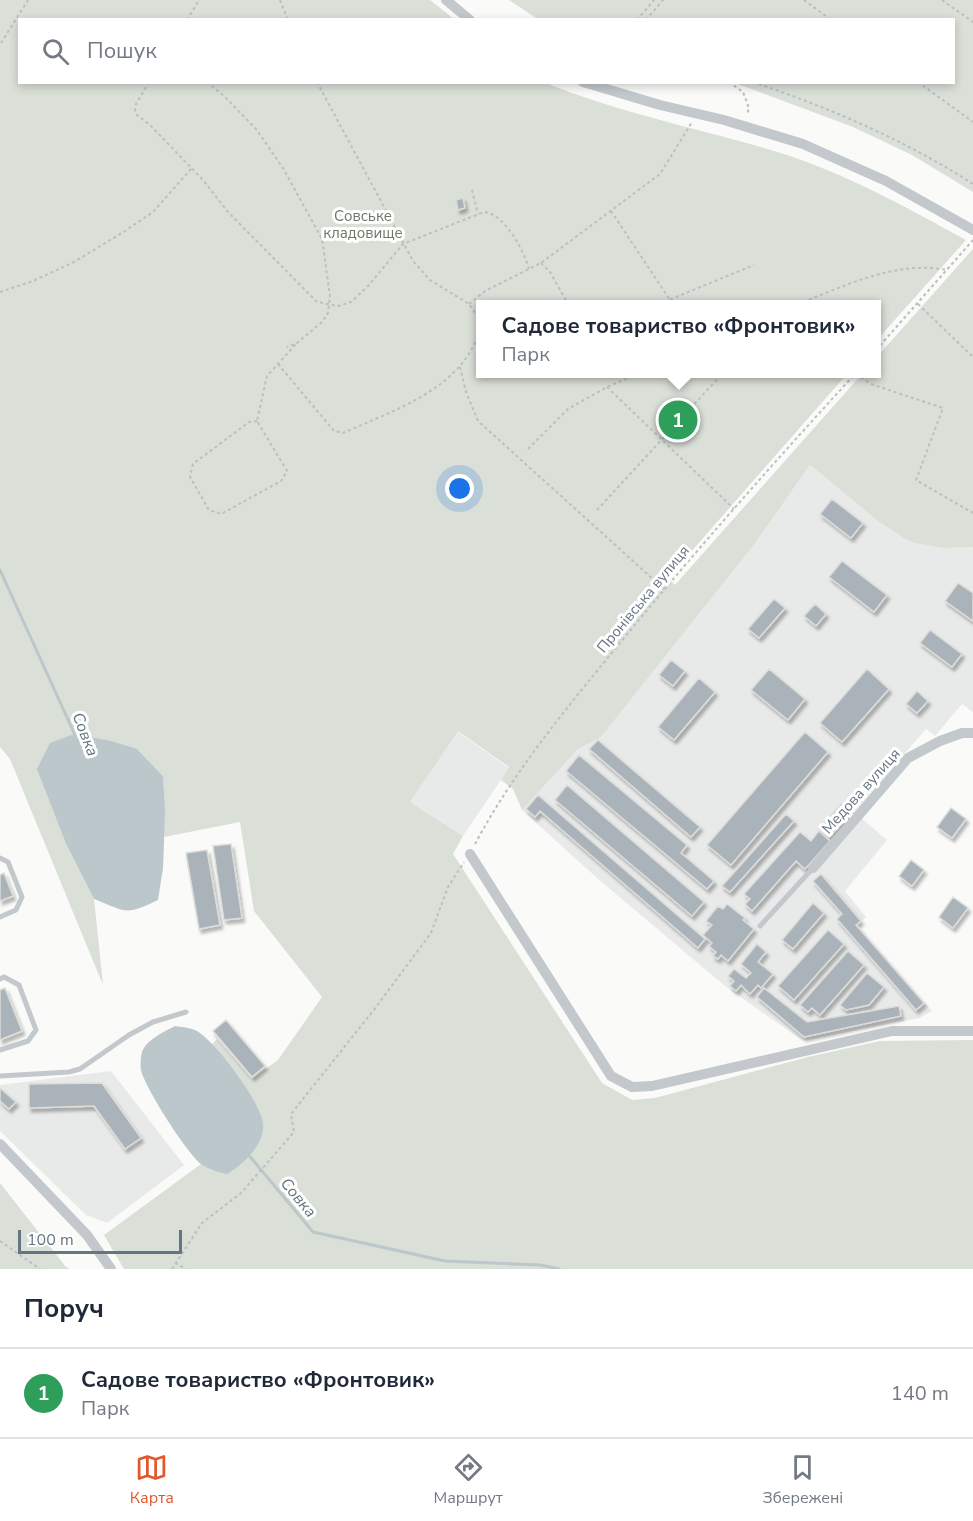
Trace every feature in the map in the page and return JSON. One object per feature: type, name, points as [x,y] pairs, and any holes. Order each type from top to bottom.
[{"type":"street","points":[[446,0],[468,18]]},
{"type":"street","points":[[590,84],[803,144],[886,181],[973,230]]},
{"type":"street","name":"Медова вулиця","points":[[813,868],[908,758],[940,741],[973,733]]},
{"type":"street","points":[[470,854],[611,1076],[632,1087],[652,1086],[892,1031],[973,1031]]},
{"type":"street","points":[[0,1144],[87,1235],[111,1269]]},
{"type":"lane","points":[[0,858],[8,862],[22,897],[16,910],[0,917]]},
{"type":"lane","points":[[760,926],[813,868]]},
{"type":"lane","points":[[0,979],[4,977],[19,985],[36,1030],[28,1041],[0,1050]]},
{"type":"lane","points":[[0,1076],[69,1072],[80,1069],[129,1035],[153,1022],[186,1012]]},
{"type":"path","points":[[1,43],[28,0]]},
{"type":"path","points":[[188,18],[199,0]]},
{"type":"path","points":[[280,0],[287,18]]},
{"type":"path","points":[[639,18],[654,0]]},
{"type":"path","points":[[648,18],[663,0]]},
{"type":"path","points":[[804,0],[828,18]]},
{"type":"path","points":[[942,0],[973,22]]},
{"type":"path","points":[[148,84],[136,104],[137,115],[150,125],[191,168],[228,212],[317,302],[338,306],[351,302],[368,286],[403,244],[478,214],[490,213],[499,220],[516,240],[529,269]]},
{"type":"path","points":[[209,84],[256,129],[283,168],[322,239],[328,268],[330,296],[328,313],[322,322],[297,343],[267,376],[257,421],[287,471],[282,481],[221,514],[209,510],[190,477],[193,464],[249,422],[257,421]]},
{"type":"path","points":[[318,84],[413,261],[430,280],[469,304],[476,314]]},
{"type":"path","points":[[732,84],[743,92],[749,108],[743,126]]},
{"type":"path","points":[[759,84],[806,101],[896,139],[973,184]]},
{"type":"path","points":[[921,84],[973,122]]},
{"type":"path","points":[[469,304],[485,291],[541,263],[660,174],[696,114]]},
{"type":"path","points":[[0,292],[33,281],[74,262],[125,231],[153,212],[191,168]]},
{"type":"path","points":[[472,190],[478,214]]},
{"type":"path","points":[[611,211],[670,300],[754,266]]},
{"type":"path","points":[[881,345],[973,240]]},
{"type":"path","points":[[541,263],[550,272],[566,300]]},
{"type":"path","points":[[809,300],[879,274],[930,266],[947,270]]},
{"type":"path","points":[[918,304],[973,357]]},
{"type":"path","points":[[286,347],[297,343]]},
{"type":"path","points":[[278,364],[334,431],[343,433],[431,392],[460,367],[476,343]]},
{"type":"path","points":[[460,367],[477,421],[664,589]]},
{"type":"path","points":[[528,449],[568,409],[628,378]]},
{"type":"path","points":[[597,510],[718,378]]},
{"type":"path","name":"Пронівська вулиця","points":[[175,1263],[202,1223],[241,1193],[294,1132],[291,1114],[373,1011],[431,933],[448,887],[470,854],[495,806],[570,703],[734,508],[851,378]]},
{"type":"path","points":[[861,378],[871,384],[943,408],[916,480],[973,513]]},
{"type":"path","points":[[607,387],[734,508]]},
{"type":"path","points":[[0,1241],[40,1269]]},
{"type":"path","points":[[172,1269],[175,1263],[186,1269]]},
{"type":"shaded area","points":[[810,465],[878,521],[905,539],[914,543],[944,548],[973,547],[973,712],[962,704],[935,736],[926,729],[854,812],[887,840],[845,891],[866,917],[857,925],[932,1011],[919,1018],[803,1041],[725,986],[597,878],[522,810],[577,750],[601,737],[753,546]]},
{"type":"shaded area","points":[[457,731],[509,768],[463,836],[410,802]]},
{"type":"shaded area","points":[[74,734],[137,749],[163,776],[165,811],[163,868],[158,900],[139,908],[126,910],[94,899],[67,846],[37,769],[50,743]]},
{"type":"shaded area","points":[[175,1026],[197,1031],[215,1047],[236,1073],[260,1114],[263,1132],[257,1146],[240,1165],[227,1174],[207,1168],[195,1158],[158,1105],[144,1079],[141,1070],[141,1056],[144,1047],[156,1036]]},
{"type":"shaded area","points":[[111,1071],[184,1165],[107,1223],[86,1215],[0,1131],[0,1085]]},
{"type":"green space","name":"Совське кладовище","points":[[0,0],[430,0],[453,18],[18,18],[18,84],[549,84],[604,104],[805,161],[921,215],[966,240],[881,335],[881,300],[476,300],[476,378],[843,378],[668,578],[675,585],[858,378],[881,378],[881,352],[973,249],[973,547],[944,548],[914,543],[905,539],[878,521],[810,465],[753,546],[601,737],[577,750],[522,810],[513,789],[501,780],[509,767],[458,731],[410,802],[463,836],[453,854],[602,1083],[632,1100],[655,1098],[808,1057],[880,1041],[973,1040],[973,1269],[124,1269],[104,1235],[201,1164],[213,1171],[240,1078],[212,1044],[217,1039],[252,1079],[278,1060],[322,997],[254,911],[240,822],[164,837],[163,776],[137,749],[67,846],[94,899],[103,985],[10,759],[0,747]]},
{"type":"green space","points":[[509,0],[973,0],[973,192],[912,155],[853,127],[738,84],[955,84],[955,18],[536,18]]},
{"type":"green space","points":[[0,1183],[66,1267],[70,1269],[0,1269]]},
{"type":"building","points":[[463,198],[465,208],[458,210],[456,200]]},
{"type":"building","points":[[832,499],[863,523],[851,538],[820,514]]},
{"type":"building","points":[[842,561],[887,595],[874,612],[829,577]]},
{"type":"building","points":[[958,583],[973,593],[973,621],[945,601]]},
{"type":"building","points":[[774,599],[785,608],[759,638],[748,629]]},
{"type":"building","points":[[815,604],[826,614],[816,626],[804,616]]},
{"type":"building","points":[[930,630],[962,654],[952,667],[920,643]]},
{"type":"building","points":[[671,660],[685,671],[673,686],[659,675]]},
{"type":"building","points":[[769,669],[805,699],[788,720],[751,690]]},
{"type":"building","points":[[867,669],[889,689],[842,742],[820,723]]},
{"type":"building","points":[[699,678],[715,692],[674,740],[658,727]]},
{"type":"building","points":[[917,691],[928,701],[917,713],[906,704]]},
{"type":"building","points":[[805,732],[828,752],[731,865],[707,845]]},
{"type":"building","points":[[598,740],[700,827],[691,837],[589,749]]},
{"type":"building","points":[[579,755],[687,845],[681,853],[714,881],[707,889],[566,771]]},
{"type":"building","points":[[567,785],[704,902],[692,916],[555,800]]},
{"type":"building","points":[[538,795],[705,939],[698,948],[540,811],[535,817],[526,809]]},
{"type":"building","points":[[842,803],[852,812],[829,837],[819,829]]},
{"type":"building","points":[[951,808],[966,819],[952,838],[937,827]]},
{"type":"building","points":[[786,814],[794,821],[730,892],[722,886]]},
{"type":"building","points":[[819,831],[830,841],[805,869],[796,861],[752,911],[745,904],[750,899],[744,894],[800,832],[811,841]]},
{"type":"building","points":[[231,844],[242,918],[224,920],[213,846]]},
{"type":"building","points":[[207,850],[220,925],[199,929],[186,853]]},
{"type":"building","points":[[911,860],[924,870],[912,886],[899,876]]},
{"type":"building","points":[[4,873],[13,896],[0,901],[0,875]]},
{"type":"building","points":[[821,874],[861,921],[856,925],[924,1003],[916,1010],[837,919],[842,914],[813,881]]},
{"type":"building","points":[[953,897],[968,908],[953,928],[939,917]]},
{"type":"building","points":[[813,903],[824,913],[793,949],[782,940]]},
{"type":"building","points":[[727,904],[745,918],[743,920],[754,929],[728,961],[721,955],[718,959],[713,956],[716,952],[709,946],[712,943],[703,935],[712,925],[706,921],[718,906],[723,909]]},
{"type":"building","points":[[828,930],[844,944],[794,1000],[778,986]]},
{"type":"building","points":[[757,944],[766,952],[758,962],[773,974],[761,988],[758,985],[750,994],[741,985],[736,991],[730,986],[734,981],[728,976],[734,969],[746,978],[751,973],[741,964]]},
{"type":"building","points":[[848,951],[864,965],[820,1015],[812,1008],[808,1012],[800,1005]]},
{"type":"building","points":[[867,973],[884,987],[869,1005],[846,1010],[840,1005]]},
{"type":"building","points":[[5,988],[22,1031],[0,1040],[0,990]]},
{"type":"building","points":[[764,988],[807,1022],[899,1006],[901,1016],[804,1037],[757,997]]},
{"type":"building","points":[[226,1020],[265,1066],[252,1077],[213,1031]]},
{"type":"building","points":[[102,1083],[141,1138],[125,1149],[94,1106],[29,1108],[29,1084]]},
{"type":"building","points":[[0,1088],[16,1102],[9,1109],[0,1101]]},
{"type":"waterway","name":"Совка","points":[[0,570],[75,735]]},
{"type":"waterway","name":"Совка","points":[[247,1153],[313,1232],[445,1261],[540,1265],[559,1269]]},
{"type":"place","name":"Садове товариство «Фронтовик»","points":[[678,420]]}]
